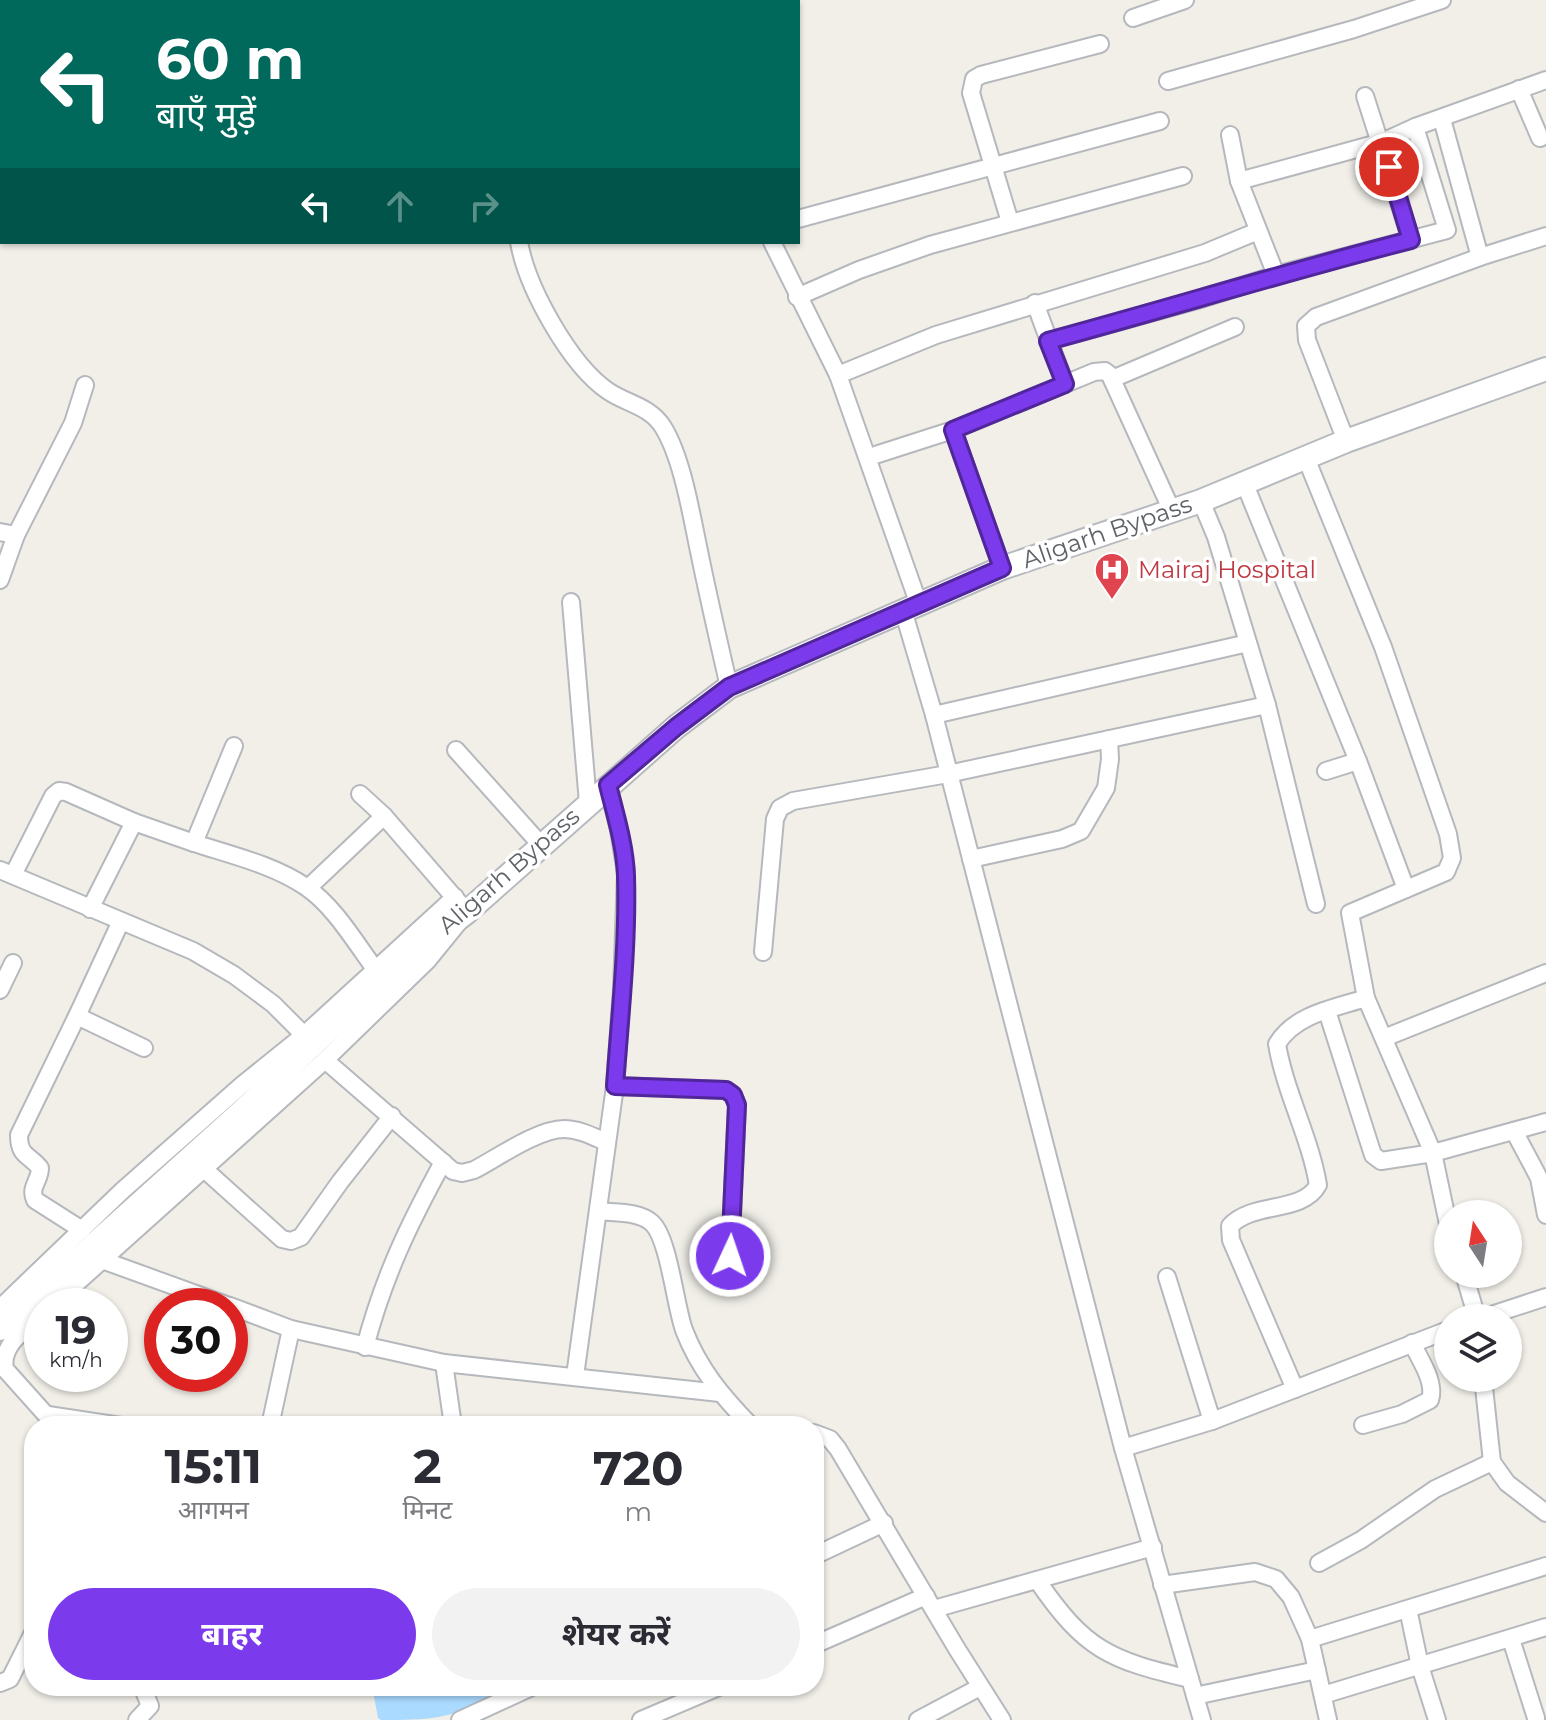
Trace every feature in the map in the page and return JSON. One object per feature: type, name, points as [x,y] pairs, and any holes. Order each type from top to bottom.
[{"type":"main road","name":"Aligarh Bypass","points":[[0,1329],[241,1112],[461,904],[541,845],[676,727],[729,687],[1002,568],[1201,501],[1346,441],[1546,369]]},
{"type":"street","points":[[1133,18],[1185,0]]},
{"type":"street","points":[[1168,81],[1354,29],[1442,0]]},
{"type":"street","points":[[1010,222],[971,93],[974,79],[1100,44]]},
{"type":"street","points":[[1239,181],[1382,142],[1546,80]]},
{"type":"street","points":[[1519,89],[1540,138]]},
{"type":"street","points":[[1365,96],[1411,240]]},
{"type":"street","points":[[1442,119],[1480,257]]},
{"type":"street","points":[[800,218],[1160,121]]},
{"type":"street","points":[[1048,341],[1276,275],[1447,230],[1415,127]]},
{"type":"street","points":[[1230,135],[1239,181],[1276,275]]},
{"type":"street","points":[[797,297],[859,270],[930,245],[1183,176]]},
{"type":"street","points":[[838,375],[936,335],[1205,253],[1258,231]]},
{"type":"street","points":[[1346,441],[1307,340],[1306,326],[1316,317],[1546,236]]},
{"type":"street","points":[[520,244],[532,281],[571,354],[589,377],[612,394],[645,408],[663,425],[673,447],[691,510],[729,687]]},
{"type":"street","points":[[773,244],[838,375],[869,457],[911,606],[948,774],[1123,1448],[1202,1720]]},
{"type":"street","points":[[1035,303],[1065,384]]},
{"type":"street","points":[[1112,379],[1235,327]]},
{"type":"street","points":[[869,457],[953,430],[1105,371],[1112,379],[1172,511]]},
{"type":"street","points":[[0,580],[8,534],[73,423],[85,385]]},
{"type":"street","points":[[953,430],[1002,568]]},
{"type":"street","points":[[1306,458],[1383,647],[1448,834],[1452,858],[1446,872],[1350,913],[1366,998],[1433,1153],[1443,1200]]},
{"type":"street","points":[[1244,482],[1358,761],[1406,889]]},
{"type":"street","points":[[1201,501],[1216,537],[1267,705],[1316,904]]},
{"type":"street","points":[[571,602],[588,803]]},
{"type":"street","points":[[934,715],[1248,643]]},
{"type":"street","points":[[763,952],[775,819],[780,808],[793,801],[948,774],[1267,705]]},
{"type":"street","points":[[971,859],[1062,839],[1081,831],[1106,788],[1109,739]]},
{"type":"street","points":[[194,843],[234,746]]},
{"type":"street","points":[[456,750],[541,845]]},
{"type":"street","points":[[1326,771],[1358,761]]},
{"type":"street","points":[[575,1376],[615,1086],[622,975],[626,873],[608,785]]},
{"type":"street","points":[[304,1035],[273,1004],[234,975],[193,951],[6,872],[53,796],[59,791],[66,792],[134,822],[259,865],[308,888],[329,909],[375,969]]},
{"type":"street","points":[[360,794],[384,816],[461,904]]},
{"type":"street","points":[[308,888],[384,816]]},
{"type":"street","points":[[90,909],[134,822]]},
{"type":"street","points":[[2,1304],[230,1095],[304,1035],[375,969],[461,904]]},
{"type":"street","points":[[71,1288],[325,1060],[428,960],[461,904]]},
{"type":"street","points":[[82,1230],[35,1200],[33,1187],[40,1168],[25,1156],[19,1146],[19,1135],[121,921]]},
{"type":"street","points":[[0,990],[13,963]]},
{"type":"street","points":[[1384,1038],[1546,973]]},
{"type":"street","points":[[1295,1389],[1231,1240],[1230,1226],[1237,1219],[1265,1208],[1313,1195],[1318,1185],[1307,1141],[1280,1064],[1277,1044],[1284,1032],[1298,1021],[1366,998]]},
{"type":"street","points":[[1327,1011],[1373,1155],[1381,1161],[1433,1153],[1546,1122]]},
{"type":"street","points":[[77,1016],[144,1048]]},
{"type":"street","points":[[325,1060],[453,1171],[462,1173],[474,1170],[545,1133],[562,1129],[578,1131],[606,1142]]},
{"type":"street","points":[[615,1086],[726,1090],[733,1095],[737,1105],[730,1256]]},
{"type":"street","points":[[203,1168],[282,1239],[291,1241],[301,1237],[392,1116]]},
{"type":"street","points":[[1514,1131],[1539,1178],[1546,1215]]},
{"type":"street","points":[[365,1347],[388,1270],[407,1227],[443,1162]]},
{"type":"street","points":[[598,1211],[644,1218],[658,1231],[683,1327],[700,1366],[742,1416]]},
{"type":"street","points":[[102,1260],[179,1288]]},
{"type":"street","points":[[1167,1277],[1212,1421]]},
{"type":"street","points":[[1522,1305],[1546,1297]]},
{"type":"street","points":[[248,1313],[291,1329],[444,1363],[720,1393]]},
{"type":"street","points":[[275,1416],[291,1329]]},
{"type":"street","points":[[24,1332],[5,1349],[2,1359],[5,1369],[24,1390]]},
{"type":"street","points":[[1123,1448],[1212,1421],[1434,1335]]},
{"type":"street","points":[[1363,1425],[1402,1414],[1430,1400],[1433,1392],[1412,1343]]},
{"type":"street","points":[[444,1363],[452,1416]]},
{"type":"street","points":[[26,1392],[48,1416]]},
{"type":"street","points":[[1484,1392],[1492,1462],[1507,1483],[1546,1513]]},
{"type":"street","points":[[824,1437],[838,1449],[1002,1720]]},
{"type":"street","points":[[1319,1563],[1361,1540],[1435,1489],[1492,1462]]},
{"type":"street","points":[[824,1551],[884,1523]]},
{"type":"street","points":[[824,1641],[930,1603],[1037,1580],[1153,1547]]},
{"type":"street","points":[[1310,1639],[1546,1566]]},
{"type":"street","points":[[1162,1585],[1255,1572],[1276,1579],[1291,1597],[1310,1639],[1328,1720]]},
{"type":"street","points":[[1037,1580],[1060,1614],[1083,1638],[1116,1658],[1190,1679]]},
{"type":"street","points":[[1408,1609],[1420,1666],[1437,1720]]},
{"type":"street","points":[[1323,1695],[1546,1627]]},
{"type":"street","points":[[1511,1639],[1537,1718]]},
{"type":"street","points":[[0,1683],[10,1679],[24,1651]]},
{"type":"street","points":[[1195,1696],[1317,1670]]},
{"type":"street","points":[[918,1720],[980,1687]]},
{"type":"street","points":[[137,1720],[150,1706],[146,1696]]},
{"type":"street","points":[[460,1720],[512,1696]]},
{"type":"street","points":[[641,1720],[697,1696]]},
{"type":"water","points":[[374,1696],[488,1696],[464,1709],[438,1717],[411,1720],[378,1718]]},
{"type":"place","name":"Mairaj Hospital","points":[[1112,601]]},
{"type":"route","points":[[730,1256],[737,1105],[733,1095],[726,1090],[615,1086],[626,873],[608,785],[729,687],[1002,568],[953,430],[1065,384],[1048,341],[1276,275],[1411,240],[1389,167]]}]
